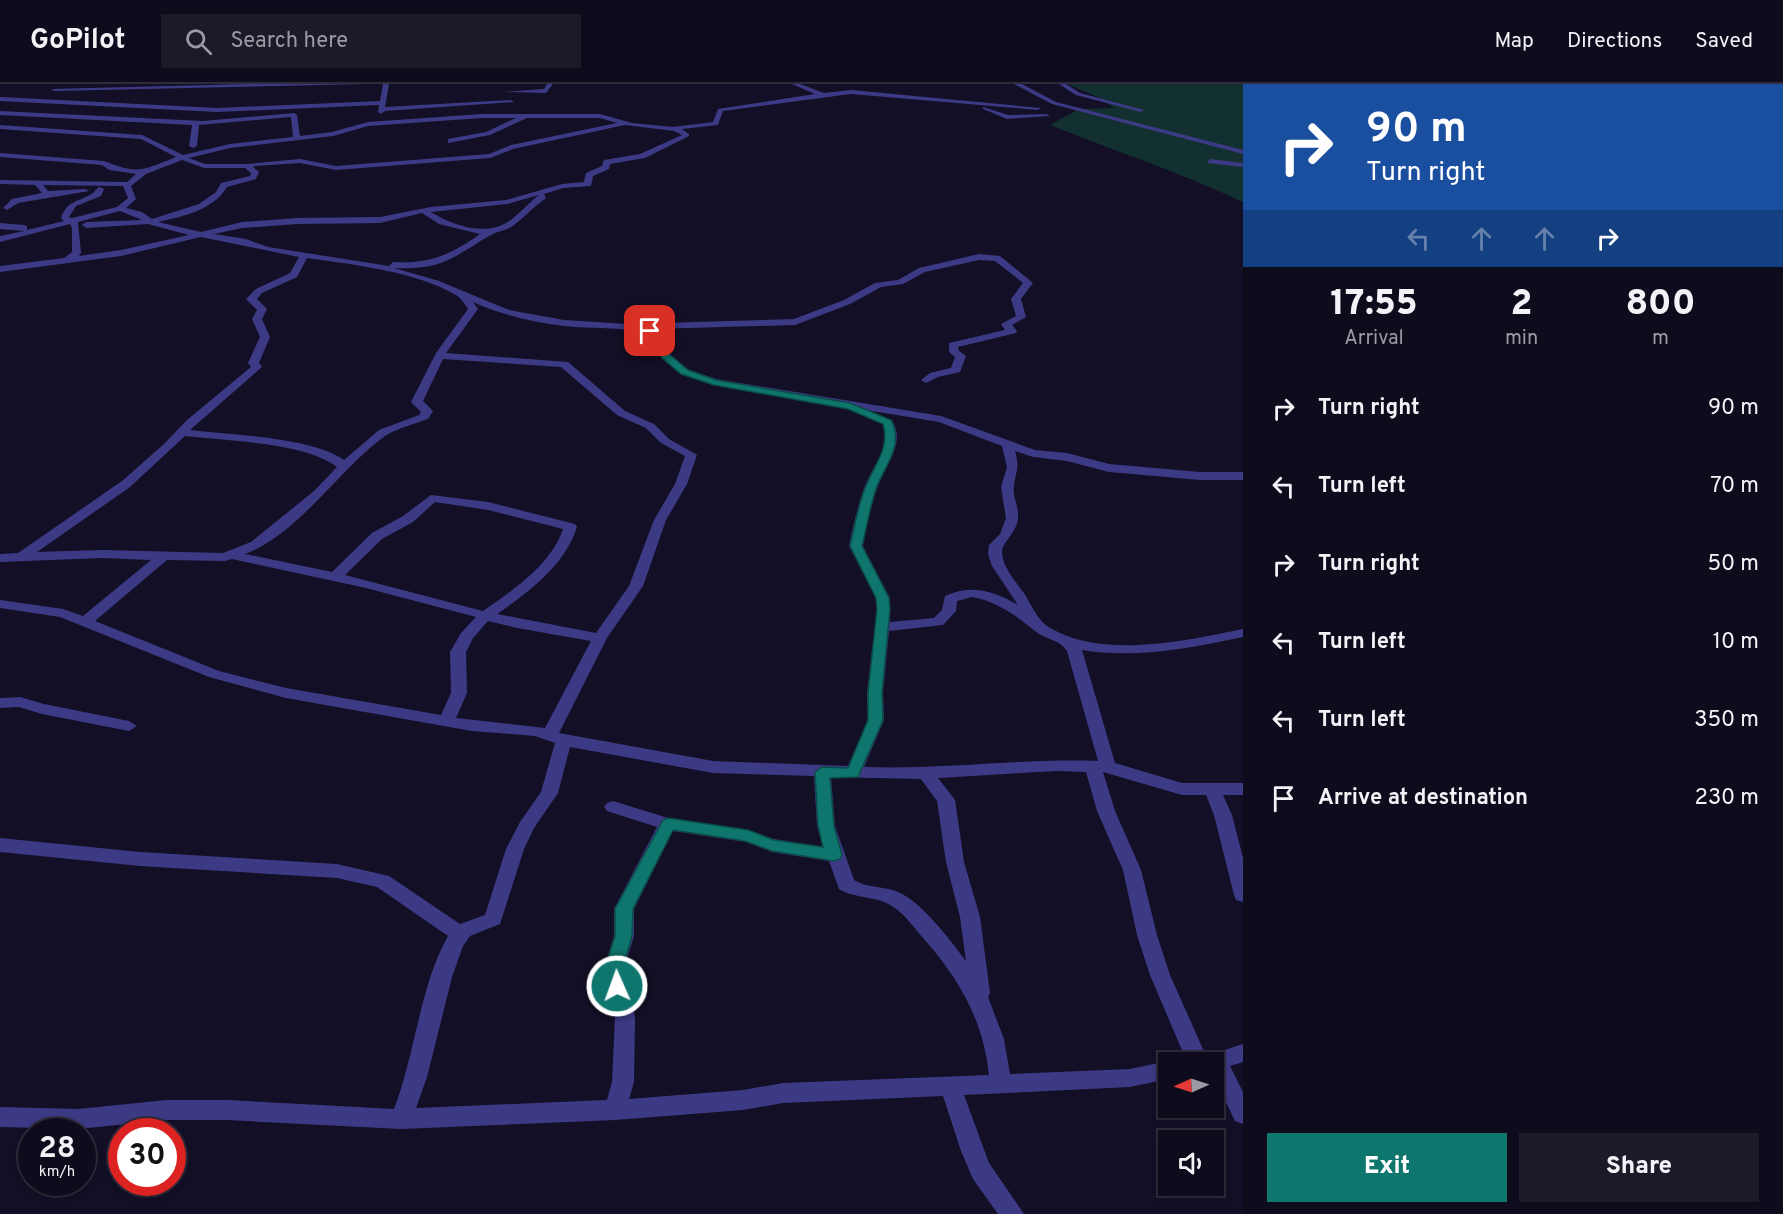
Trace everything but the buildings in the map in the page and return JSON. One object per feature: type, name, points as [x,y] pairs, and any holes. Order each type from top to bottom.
[{"type":"street","points":[[45,90],[82,84]]},
{"type":"street","points":[[252,87],[267,84]]},
{"type":"street","points":[[54,89],[363,84]]},
{"type":"street","points":[[362,126],[383,106],[386,84]]},
{"type":"street","points":[[501,84],[507,92],[514,116]]},
{"type":"street","points":[[507,92],[546,91],[550,84]]},
{"type":"street","points":[[795,84],[823,95]]},
{"type":"street","points":[[1017,84],[1054,103],[1243,152]]},
{"type":"street","points":[[1062,84],[1078,93],[1141,110]]},
{"type":"street","points":[[230,131],[240,124],[232,104],[236,91],[242,85]]},
{"type":"street","points":[[0,99],[36,91]]},
{"type":"street","points":[[672,128],[716,124],[720,110],[737,106],[851,92],[1038,108]]},
{"type":"street","points":[[0,99],[172,108],[232,104],[383,106],[511,102]]},
{"type":"street","points":[[972,101],[1002,116],[1047,116]]},
{"type":"street","points":[[137,121],[172,108]]},
{"type":"street","points":[[0,113],[182,123],[294,115],[297,139]]},
{"type":"street","points":[[452,141],[488,134],[526,116]]},
{"type":"street","points":[[0,269],[121,252],[260,223],[376,220],[424,211],[507,202],[565,185],[588,184],[589,175],[606,167],[607,162],[642,156],[687,135],[672,128],[627,123],[600,116],[460,117],[362,126],[297,139],[230,146]]},
{"type":"street","points":[[134,136],[149,122]]},
{"type":"street","points":[[149,122],[161,129]]},
{"type":"street","points":[[141,129],[177,128],[182,123]]},
{"type":"street","points":[[193,146],[196,123]]},
{"type":"street","points":[[0,128],[142,136],[181,157],[210,166],[247,166],[303,161],[336,168],[488,156],[515,146],[627,123]]},
{"type":"street","points":[[168,150],[212,143],[248,149],[280,148],[315,141],[310,137]]},
{"type":"street","points":[[0,216],[4,205],[17,200],[128,186],[141,173],[212,143]]},
{"type":"street","points":[[248,149],[250,156],[258,161],[256,164]]},
{"type":"street","points":[[0,155],[104,163],[114,169],[141,173]]},
{"type":"street","points":[[1210,161],[1243,165]]},
{"type":"street","points":[[151,222],[209,203],[220,195],[224,185],[254,177],[255,172],[247,166]]},
{"type":"street","points":[[0,182],[128,186]]},
{"type":"street","points":[[38,183],[43,192],[51,194]]},
{"type":"street","points":[[0,239],[73,223],[120,209],[132,199],[128,186]]},
{"type":"street","points":[[99,189],[98,194],[70,206],[65,219],[73,223],[151,222],[198,235],[378,267],[436,283],[513,314],[564,322],[632,327],[795,322],[847,302],[880,284],[900,282],[922,270],[979,256],[997,258],[1025,279],[1028,283],[1016,299],[1021,317],[1006,324],[1012,331],[953,345],[954,352],[960,356],[956,370],[934,375],[926,380]]},
{"type":"street","points":[[378,267],[414,267],[440,261],[465,249],[487,233],[511,224],[527,207],[552,189]]},
{"type":"street","points":[[120,209],[144,217],[151,222]]},
{"type":"street","points":[[424,211],[442,222],[487,233]]},
{"type":"street","points":[[68,259],[77,253],[73,246],[73,223]]},
{"type":"street","points":[[0,226],[39,229]]},
{"type":"street","points":[[22,556],[126,484],[258,366],[253,363],[264,338],[257,319],[262,309],[250,299],[259,291],[294,275],[305,254]]},
{"type":"street","points":[[232,555],[256,545],[318,494],[356,454],[387,430],[427,414],[417,400],[440,356],[473,309],[461,293]]},
{"type":"street","points":[[632,327],[652,332],[665,356],[688,373],[714,382],[850,406],[941,419],[1033,453],[1067,457],[1119,469],[1243,476]]},
{"type":"street","points":[[401,1119],[417,1075],[442,975],[459,934],[493,920],[515,849],[526,826],[549,793],[556,738],[600,638],[636,585],[660,520],[681,484],[691,454],[665,441],[650,426],[621,413],[582,381],[575,371],[564,364],[440,356]]},
{"type":"street","points":[[850,406],[888,422],[891,435],[887,457],[872,486],[856,546],[883,598],[875,693],[876,720],[853,773]]},
{"type":"street","points":[[182,432],[262,440],[331,457],[345,466]]},
{"type":"street","points":[[1008,444],[1013,467],[1007,488],[1012,518],[1006,535],[996,545],[995,554],[999,566],[1042,630],[1071,644],[1095,648],[1188,643],[1243,633]]},
{"type":"street","points":[[336,576],[377,536],[408,519],[431,499],[438,498],[488,506],[570,527],[565,543],[528,586],[485,616],[474,626],[460,645],[459,693],[446,721]]},
{"type":"street","points":[[0,558],[102,554],[232,555],[336,576],[485,616],[600,638]]},
{"type":"street","points":[[84,622],[164,556]]},
{"type":"street","points":[[882,627],[938,622],[948,611],[950,599],[963,595],[988,596],[1004,601],[1038,624]]},
{"type":"street","points":[[0,604],[63,613],[214,674],[252,685],[351,706],[446,721],[536,731],[556,738],[713,767],[853,773],[926,773],[1056,765],[1101,767],[1182,789],[1241,787]]},
{"type":"street","points":[[1071,644],[1086,685],[1101,767],[1106,811],[1132,870],[1160,975],[1203,1052]]},
{"type":"street","points":[[0,703],[20,702],[42,709],[129,726]]},
{"type":"street","points":[[822,772],[826,826],[834,855],[846,884],[868,895],[894,898],[908,909],[960,968],[981,999]]},
{"type":"street","points":[[926,773],[946,800],[955,862],[970,917],[981,999],[998,1055],[1001,1085]]},
{"type":"street","points":[[1212,789],[1223,815],[1243,895]]},
{"type":"street","points":[[613,807],[668,824],[748,836],[772,845],[834,855]]},
{"type":"street","points":[[615,1110],[623,1082],[626,1018],[615,964],[624,936],[624,909],[668,824]]},
{"type":"street","points":[[0,845],[140,859],[337,870],[368,876],[382,881],[459,934]]},
{"type":"street","points":[[1224,1058],[1243,1053]]},
{"type":"street","points":[[0,1117],[78,1119],[167,1110],[227,1110],[401,1119],[615,1110],[743,1100],[783,1093],[1130,1078],[1158,1072]]},
{"type":"street","points":[[951,1084],[972,1151],[981,1171],[1012,1214]]},
{"type":"street","points":[[1224,1085],[1243,1114]]},
{"type":"green space","points":[[1067,84],[1243,84],[1243,202],[1171,171],[1050,125],[1079,109],[1114,108],[1100,98]]},
{"type":"route","points":[[617,986],[615,964],[624,936],[624,909],[668,824],[748,836],[772,845],[834,855],[826,826],[822,772],[853,773],[873,729],[876,720],[875,693],[884,609],[883,598],[856,546],[872,486],[887,457],[891,435],[888,422],[850,406],[714,382],[685,372],[677,363],[665,356],[650,331]]}]
